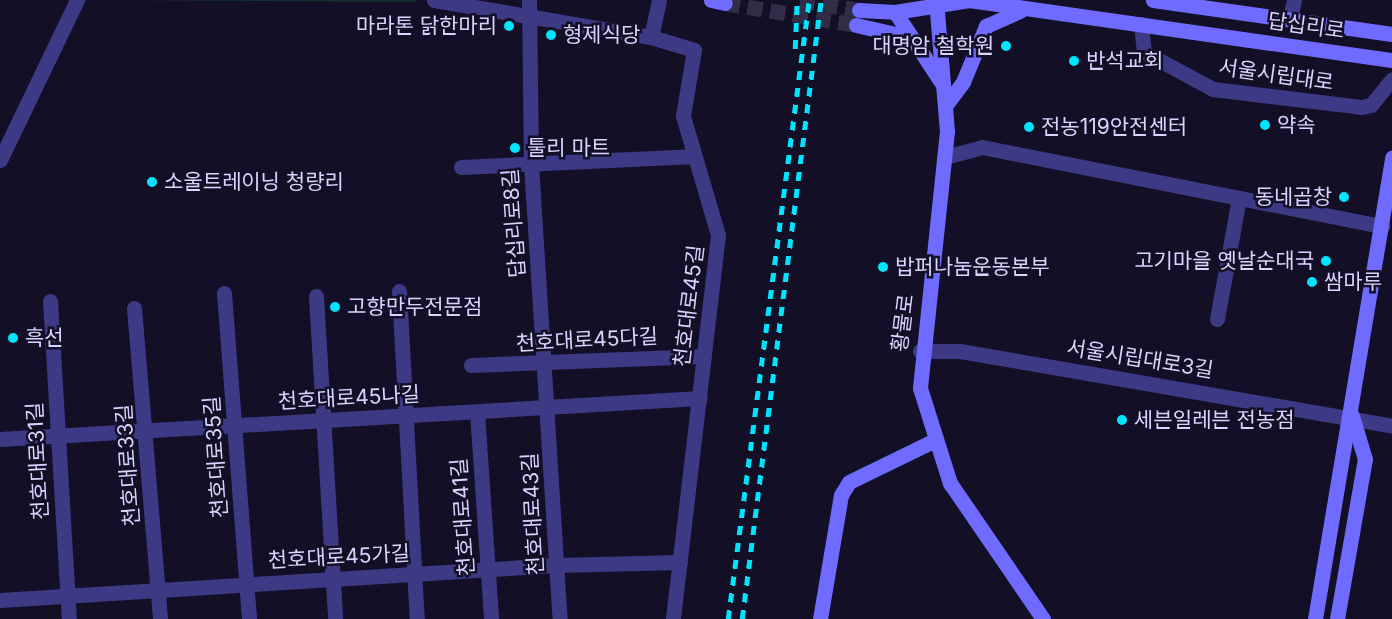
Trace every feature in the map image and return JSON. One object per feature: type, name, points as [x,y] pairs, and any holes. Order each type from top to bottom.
[{"type":"main road","name":"답십리로","points":[[909,38],[857,17],[936,3],[969,0],[1392,60]]},
{"type":"main road","name":"답십리로","points":[[1153,0],[1392,34]]},
{"type":"main road","name":"황물로","points":[[936,3],[945,106],[945,157],[921,351],[920,388],[933,441],[975,525],[1043,619]]},
{"type":"main road","points":[[945,106],[963,82],[986,26],[997,17],[1028,9]]},
{"type":"main road","points":[[895,12],[909,38],[943,86]]},
{"type":"main road","points":[[1315,619],[1340,454],[1352,416],[1392,158]]},
{"type":"main road","points":[[1337,619],[1365,459],[1352,416]]},
{"type":"main road","points":[[820,619],[841,495],[849,482],[933,441]]},
{"type":"street","points":[[1,154],[77,0]]},
{"type":"street","points":[[434,0],[528,6],[651,37],[659,0]]},
{"type":"street","points":[[1290,19],[1293,0]]},
{"type":"street","name":"답십리로8길","points":[[528,6],[531,164],[547,407]]},
{"type":"street","name":"서울시립대로","points":[[1141,24],[1144,52],[1213,89],[1361,107],[1371,105],[1392,79]]},
{"type":"street","name":"천호대로45길","points":[[651,37],[694,50],[683,116],[691,156],[718,235],[673,619]]},
{"type":"street","points":[[945,157],[982,147],[1382,226]]},
{"type":"street","points":[[461,167],[691,156]]},
{"type":"street","points":[[1217,319],[1239,198]]},
{"type":"street","points":[[399,291],[417,619]]},
{"type":"street","name":"천호대로35길","points":[[224,293],[249,619]]},
{"type":"street","points":[[316,296],[335,619]]},
{"type":"street","name":"천호대로31길","points":[[50,301],[69,619]]},
{"type":"street","name":"천호대로33길","points":[[134,308],[147,430],[160,619]]},
{"type":"street","name":"서울시립대로3길","points":[[921,351],[960,351],[1352,416],[1392,426]]},
{"type":"street","name":"천호대로45다길","points":[[471,365],[704,356]]},
{"type":"street","name":"천호대로45나길","points":[[0,439],[700,398]]},
{"type":"street","name":"천호대로43길","points":[[547,407],[560,619]]},
{"type":"street","name":"천호대로41길","points":[[477,412],[491,619]]},
{"type":"street","name":"천호대로45가길","points":[[0,600],[557,565],[680,562]]},
{"type":"green space","points":[[109,0],[417,0],[416,2]]},
{"type":"tunnel","points":[[800,0],[859,10]]},
{"type":"tunnel","points":[[725,3],[856,25]]},
{"type":"railway","points":[[795,49],[797,0]]},
{"type":"railway","points":[[728,619],[809,0]]},
{"type":"railway","points":[[742,619],[821,0]]},
{"type":"place","name":"마라톤 닭한마리","points":[[509,26]]},
{"type":"place","name":"형제식당","points":[[551,35]]},
{"type":"place","name":"대명암 철학원","points":[[1006,46]]},
{"type":"place","name":"반석교회","points":[[1074,61]]},
{"type":"place","name":"약속","points":[[1265,125]]},
{"type":"place","name":"전농119안전센터","points":[[1029,127]]},
{"type":"place","name":"툴리 마트","points":[[515,148]]},
{"type":"place","name":"소울트레이닝 청량리","points":[[152,182]]},
{"type":"place","name":"동네곱창","points":[[1344,197]]},
{"type":"place","name":"고기마을 옛날순대국","points":[[1326,261]]},
{"type":"place","name":"밥퍼나눔운동본부","points":[[883,267]]},
{"type":"place","name":"쌈마루","points":[[1312,282]]},
{"type":"place","name":"고향만두전문점","points":[[335,307]]},
{"type":"place","name":"흑선","points":[[13,338]]},
{"type":"place","name":"세븐일레븐 전농점","points":[[1122,420]]}]
